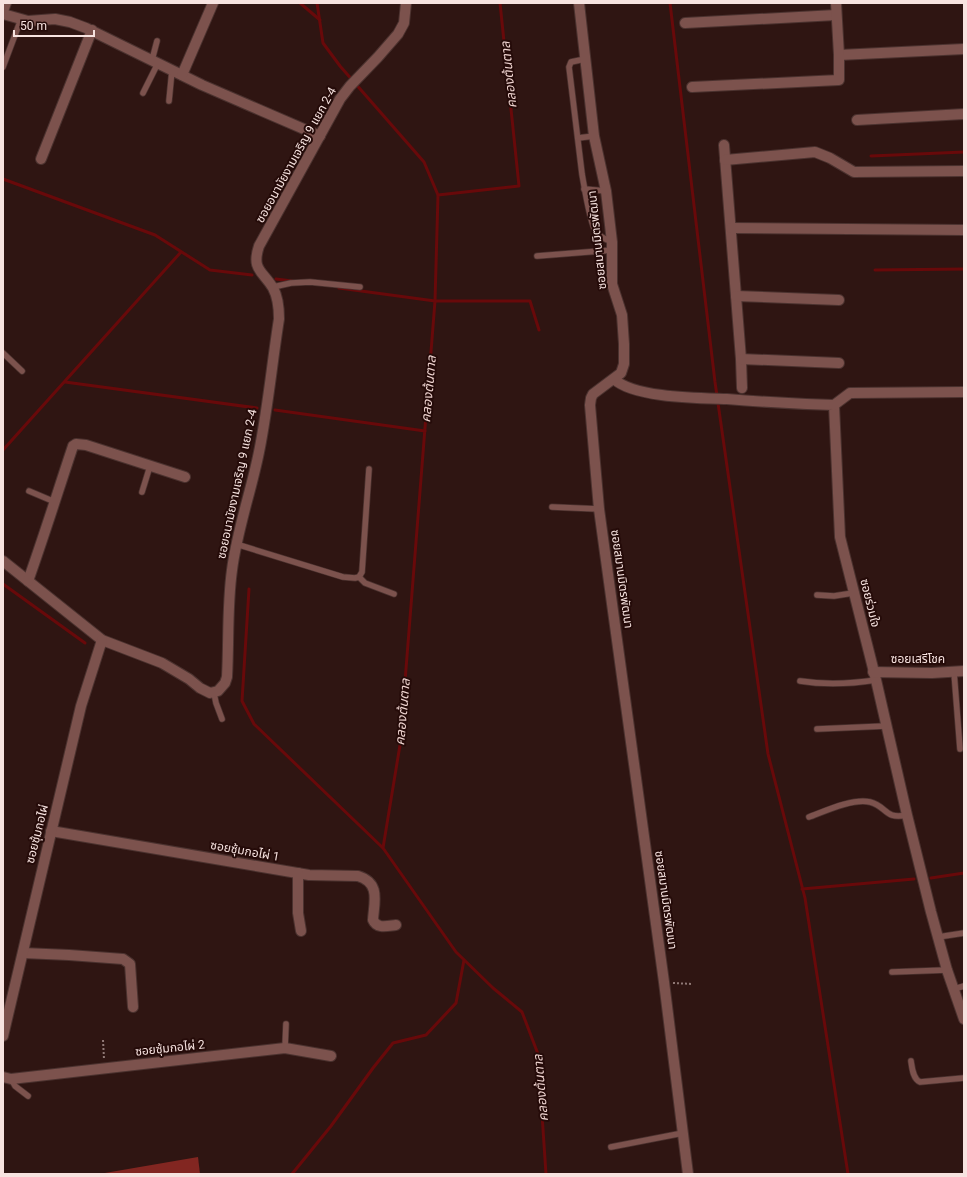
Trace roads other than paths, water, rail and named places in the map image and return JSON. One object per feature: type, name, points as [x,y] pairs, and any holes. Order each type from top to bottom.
[{"type":"street","points":[[6,3],[3,12],[28,21],[55,19],[70,22],[92,30],[182,75],[320,136]]},
{"type":"street","points":[[182,75],[213,3]]},
{"type":"street","name":"ซอยอนามัยงามเจริญ 9 แยก 2-4","points":[[214,693],[218,692],[222,688],[227,677],[229,595],[236,544],[259,451],[279,319],[277,301],[273,287],[260,272],[256,259],[256,253],[340,99],[398,34],[404,23],[406,3]]},
{"type":"street","name":"ซอยสมานมิตรพัฒนา","points":[[579,3],[594,136],[606,191],[612,246],[612,284],[622,315],[624,344],[624,364],[621,373],[593,394],[590,405],[599,510],[664,982],[688,1174]]},
{"type":"street","points":[[692,87],[839,80],[836,3]]},
{"type":"street","points":[[685,23],[836,15]]},
{"type":"street","points":[[41,159],[92,30]]},
{"type":"street","points":[[839,55],[964,49]]},
{"type":"street","points":[[857,120],[964,114]]},
{"type":"street","points":[[724,145],[742,388]]},
{"type":"street","points":[[725,160],[815,152],[830,158],[854,172],[964,172]]},
{"type":"street","points":[[731,228],[964,230]]},
{"type":"street","points":[[736,296],[839,300]]},
{"type":"street","points":[[741,359],[839,363]]},
{"type":"street","points":[[614,379],[618,383],[639,390],[667,395],[793,404],[834,405],[850,393],[964,392]]},
{"type":"street","name":"ซอยร่วมใจ","points":[[834,405],[840,538],[938,937],[947,970],[964,1019]]},
{"type":"street","points":[[28,580],[73,446],[76,444],[86,445],[185,477]]},
{"type":"street","points":[[3,561],[102,640],[162,663],[189,679],[205,691],[214,693]]},
{"type":"street","name":"ซอยซุ้มกอไผ่","points":[[3,1036],[81,706],[102,640]]},
{"type":"street","name":"ซอยเสรีโชค","points":[[874,676],[959,672]]},
{"type":"street","name":"ซอยซุ้มกอไผ่ 1","points":[[51,831],[309,875],[358,876],[366,878],[371,882],[375,890],[374,923],[379,926],[396,925]]},
{"type":"street","points":[[298,873],[298,909],[301,931]]},
{"type":"street","points":[[23,954],[69,955],[123,959],[130,964],[133,1007]]},
{"type":"street","name":"ซอยซุ้มกอไผ่ 2","points":[[7,1078],[284,1048],[331,1056]]},
{"type":"lane","points":[[3,67],[21,19]]},
{"type":"lane","points":[[142,93],[155,62],[158,41]]},
{"type":"lane","points":[[585,59],[570,63],[584,189],[596,232],[612,246]]},
{"type":"lane","points":[[169,101],[172,70]]},
{"type":"lane","points":[[578,138],[594,136]]},
{"type":"lane","points":[[584,189],[606,191]]},
{"type":"lane","points":[[537,256],[612,246]]},
{"type":"lane","points":[[273,287],[291,283],[310,282],[360,287]]},
{"type":"lane","points":[[3,353],[22,371]]},
{"type":"lane","points":[[142,492],[150,466]]},
{"type":"lane","points":[[359,577],[362,572],[369,469]]},
{"type":"lane","points":[[29,491],[55,502]]},
{"type":"lane","points":[[552,507],[599,510]]},
{"type":"lane","points":[[236,544],[343,577],[359,577]]},
{"type":"lane","points":[[359,577],[365,583],[394,594]]},
{"type":"lane","points":[[817,595],[834,596],[853,593]]},
{"type":"lane","points":[[959,672],[960,749]]},
{"type":"lane","points":[[800,681],[851,684],[874,676]]},
{"type":"lane","points":[[214,693],[222,719]]},
{"type":"lane","points":[[817,729],[886,726]]},
{"type":"lane","points":[[809,817],[830,809],[862,801],[872,803],[892,816],[898,817],[907,815]]},
{"type":"lane","points":[[938,937],[964,932]]},
{"type":"lane","points":[[892,972],[947,970]]},
{"type":"lane","points":[[954,989],[964,986]]},
{"type":"lane","points":[[284,1048],[286,1024]]},
{"type":"lane","points":[[911,1061],[917,1081],[920,1082],[964,1078]]},
{"type":"lane","points":[[7,1078],[28,1096]]},
{"type":"lane","points":[[612,1146],[683,1133]]},
{"type":"waterway","points":[[300,3],[320,20]]},
{"type":"waterway","name":"คลองต้นตาล","points":[[317,3],[323,43],[340,66],[424,162],[438,195]]},
{"type":"waterway","name":"คลองต้นตาล","points":[[500,3],[519,186],[438,195],[435,301],[400,745],[383,848],[456,952],[493,988],[522,1012],[538,1054],[546,1174]]},
{"type":"waterway","points":[[670,3],[715,382],[768,754],[805,898],[848,1174]]},
{"type":"waterway","points":[[871,156],[964,152]]},
{"type":"waterway","points":[[3,179],[155,235],[210,270],[252,275]]},
{"type":"waterway","points":[[3,450],[181,252]]},
{"type":"waterway","points":[[875,270],[964,269]]},
{"type":"waterway","points":[[276,279],[292,281]]},
{"type":"waterway","points":[[339,288],[435,301],[530,301],[539,330]]},
{"type":"waterway","points":[[65,382],[257,408]]},
{"type":"waterway","points":[[275,410],[425,431]]},
{"type":"waterway","points":[[3,584],[85,643]]},
{"type":"waterway","points":[[249,589],[242,701],[254,724],[383,848]]},
{"type":"waterway","points":[[931,878],[964,873]]},
{"type":"waterway","points":[[802,889],[914,879]]},
{"type":"waterway","points":[[292,1174],[331,1126],[393,1043],[426,1035],[456,1003],[464,960]]}]
